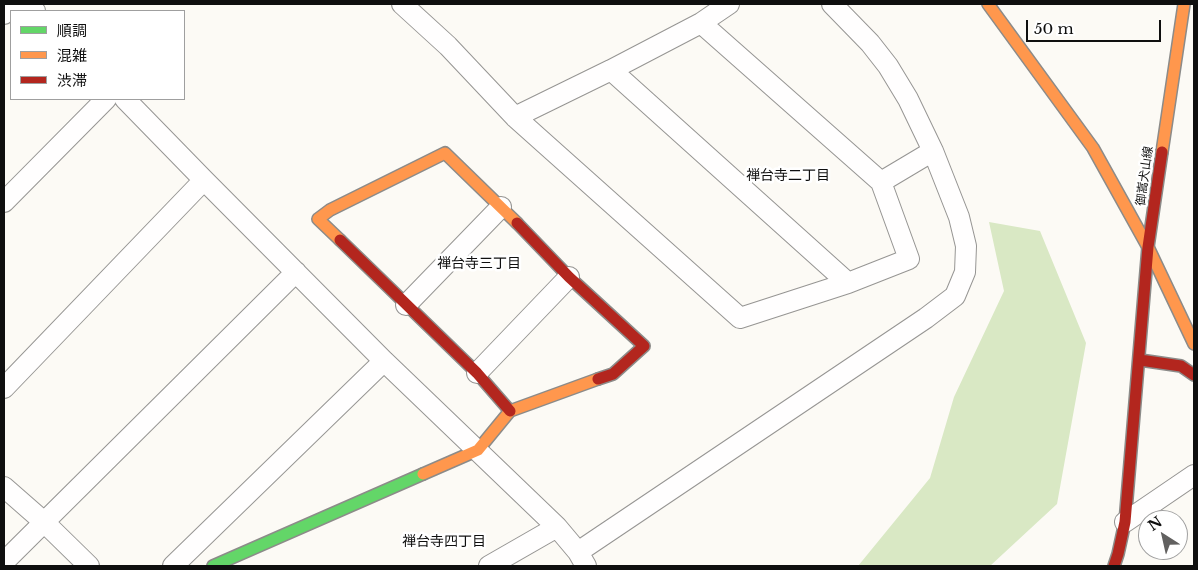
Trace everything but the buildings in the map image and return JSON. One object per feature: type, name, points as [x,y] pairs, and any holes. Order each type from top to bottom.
[{"type":"street","points":[[4,14],[14,4]]},
{"type":"street","points":[[402,4],[448,46],[515,117],[740,318],[848,283],[909,259],[881,182],[702,23]]},
{"type":"street","points":[[515,117],[702,23],[730,4]]},
{"type":"street","points":[[126,100],[384,361],[557,527],[582,559],[918,324],[954,296],[965,272],[966,246],[959,217],[933,151],[908,99],[888,66],[870,43],[832,4]]},
{"type":"street","points":[[988,4],[1093,148],[1148,247],[1194,344]]},
{"type":"street","name":"御嵩犬山線","points":[[1114,566],[1125,522],[1148,247],[1187,11]]},
{"type":"street","points":[[611,70],[848,283]]},
{"type":"street","points":[[4,202],[105,100]]},
{"type":"street","points":[[881,182],[933,151]]},
{"type":"street","points":[[213,566],[478,450],[510,411],[613,374],[644,346],[569,277],[445,153],[330,210],[318,219],[476,373],[510,411]]},
{"type":"street","points":[[4,388],[204,180]]},
{"type":"street","points":[[406,305],[501,207]]},
{"type":"street","points":[[4,562],[296,272]]},
{"type":"street","points":[[476,373],[569,277]]},
{"type":"street","points":[[1140,360],[1182,366],[1194,375]]},
{"type":"street","points":[[173,566],[384,361]]},
{"type":"street","points":[[1125,522],[1194,475]]},
{"type":"street","points":[[4,486],[89,566]]},
{"type":"street","points":[[489,566],[557,527]]},
{"type":"green space","points":[[989,222],[1040,231],[1086,343],[1057,504],[990,566],[858,566],[930,478],[954,397],[1004,291]]},
{"type":"traffic: fast","points":[[213,566],[423,474]]},
{"type":"traffic: slow","points":[[988,4],[1093,148],[1148,247],[1194,344]]},
{"type":"traffic: slow","points":[[1162,152],[1184,4]]},
{"type":"traffic: slow","points":[[340,240],[318,219],[330,210],[445,153],[517,223]]},
{"type":"traffic: slow","points":[[423,474],[478,450],[510,411],[598,379]]},
{"type":"traffic: jam","points":[[1114,566],[1125,522],[1148,247],[1162,152]]},
{"type":"traffic: jam","points":[[517,223],[569,277],[644,346],[613,374],[598,379]]},
{"type":"traffic: jam","points":[[340,240],[477,373],[510,411]]},
{"type":"traffic: jam","points":[[1140,360],[1181,366],[1194,375]]},
{"type":"district","name":"禅台寺二丁目","points":[[788,176]]},
{"type":"district","name":"禅台寺三丁目","points":[[479,264]]},
{"type":"district","name":"禅台寺四丁目","points":[[444,542]]}]
